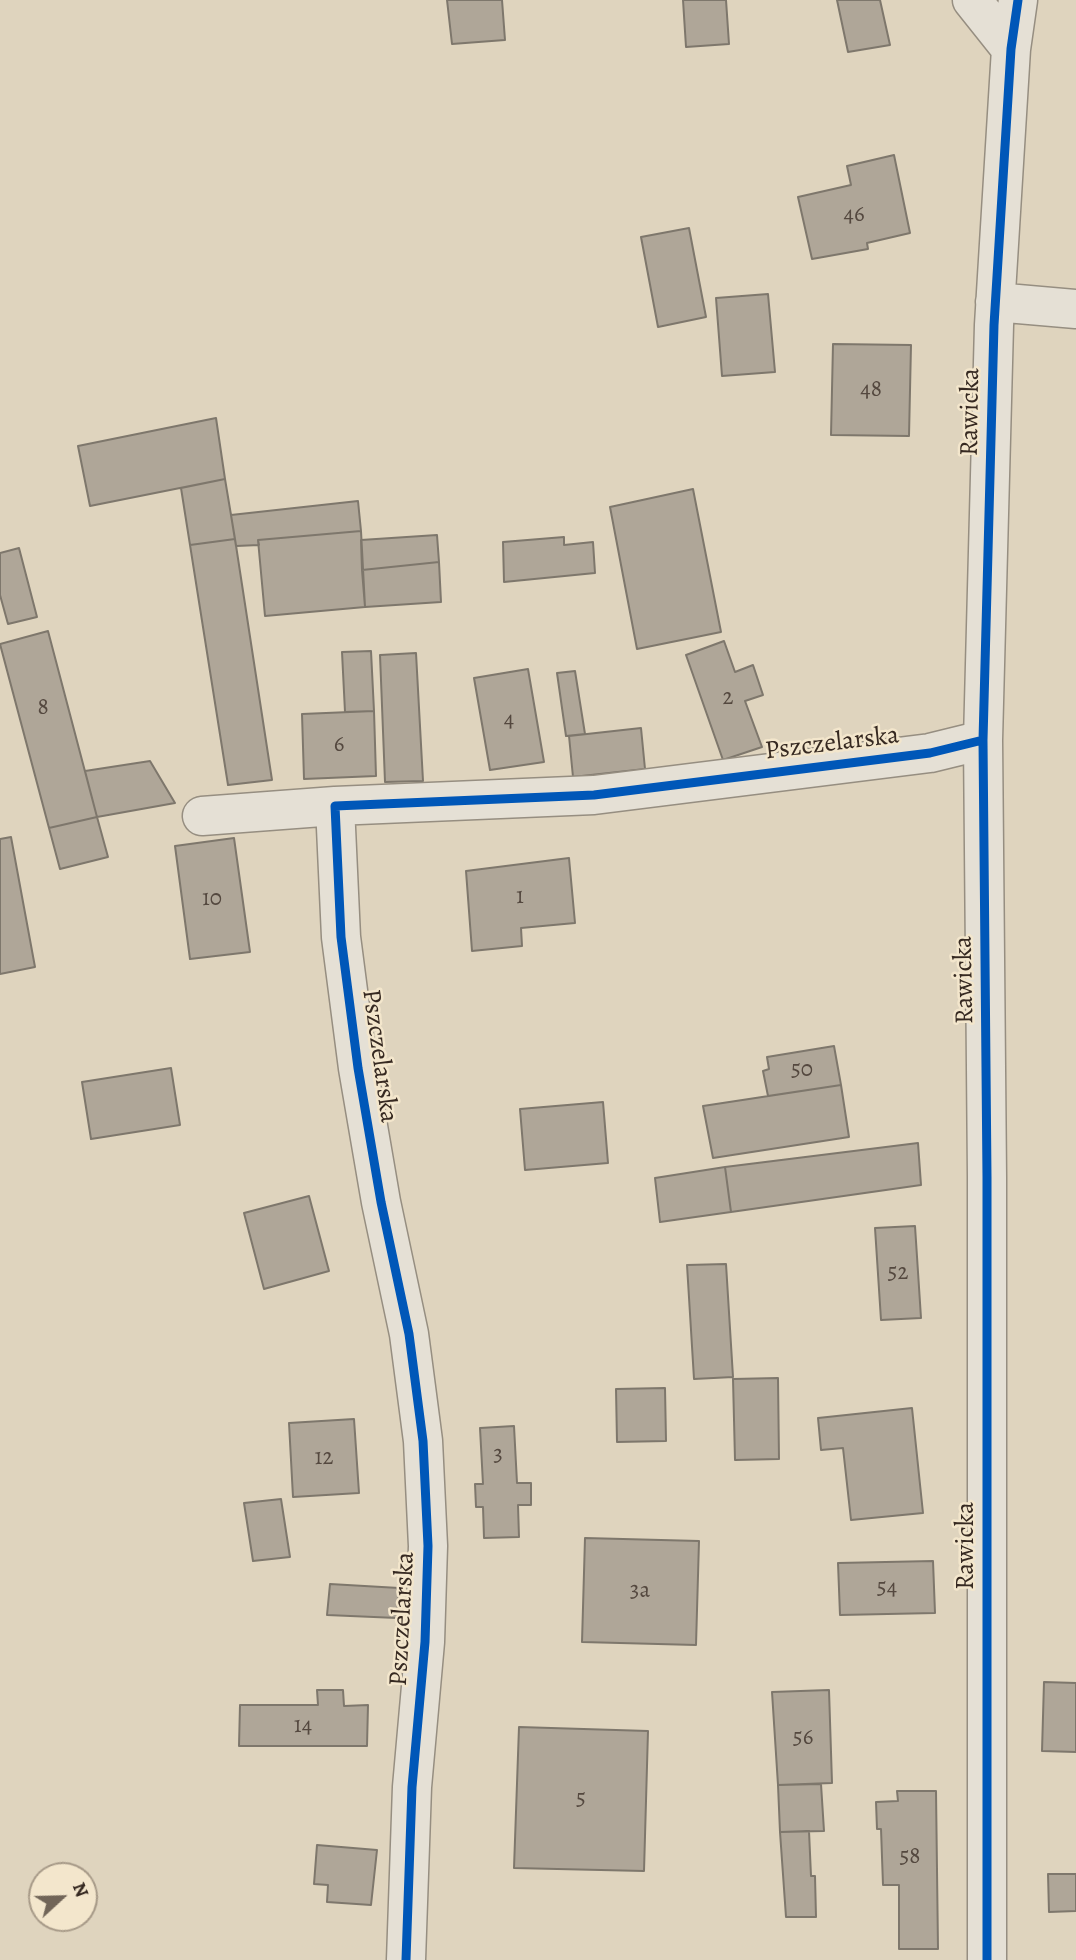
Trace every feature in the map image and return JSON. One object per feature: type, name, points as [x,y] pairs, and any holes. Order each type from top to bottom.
[{"type":"street","points":[[972,0],[1011,49]]},
{"type":"street","name":"Rawicka","points":[[987,1960],[987,1177],[983,740],[995,302],[1011,49],[1018,0]]},
{"type":"street","points":[[995,302],[1076,309]]},
{"type":"street","name":"Pszczelarska","points":[[405,1960],[412,1787],[425,1642],[428,1546],[423,1441],[409,1334],[381,1202],[358,1068],[341,937],[335,806],[594,796],[930,753],[983,740]]},
{"type":"street","points":[[202,816],[335,806]]},
{"type":"building","points":[[447,0],[502,0],[505,40],[452,44]]},
{"type":"building","points":[[683,0],[726,0],[729,44],[686,47]]},
{"type":"building","points":[[837,0],[880,0],[890,45],[848,52]]},
{"type":"building","points":[[894,155],[910,233],[867,243],[868,249],[812,259],[798,197],[851,185],[847,166]]},
{"type":"building","points":[[689,228],[706,317],[658,327],[641,237]]},
{"type":"building","points":[[768,294],[775,372],[722,376],[716,298]]},
{"type":"building","points":[[833,344],[911,345],[909,436],[831,435]]},
{"type":"building","points":[[216,418],[225,479],[90,506],[78,446]]},
{"type":"building","points":[[225,479],[235,539],[190,545],[181,488]]},
{"type":"building","points":[[693,489],[721,632],[637,649],[610,507]]},
{"type":"building","points":[[358,501],[361,531],[258,540],[259,545],[236,546],[231,515]]},
{"type":"building","points":[[361,531],[365,607],[265,616],[258,540]]},
{"type":"building","points":[[437,535],[439,562],[362,570],[361,540]]},
{"type":"building","points":[[564,537],[564,545],[593,542],[595,573],[504,582],[503,542]]},
{"type":"building","points":[[235,539],[272,780],[228,785],[190,545]]},
{"type":"building","points":[[19,548],[37,617],[8,624],[0,595],[0,553]]},
{"type":"building","points":[[439,562],[441,602],[365,607],[362,570]]},
{"type":"building","points":[[48,631],[97,817],[49,828],[0,644]]},
{"type":"building","points":[[724,641],[735,672],[753,665],[763,695],[745,701],[762,747],[723,760],[686,655]]},
{"type":"building","points":[[371,651],[374,711],[345,712],[342,652]]},
{"type":"building","points":[[416,653],[423,781],[385,782],[380,655]]},
{"type":"building","points":[[528,669],[544,762],[490,770],[474,678]]},
{"type":"building","points":[[575,671],[585,734],[566,736],[557,673]]},
{"type":"building","points":[[374,711],[376,776],[304,779],[302,714]]},
{"type":"building","points":[[641,728],[645,769],[573,777],[569,736]]},
{"type":"building","points":[[150,761],[175,803],[97,817],[85,771]]},
{"type":"building","points":[[97,817],[108,857],[60,869],[49,828]]},
{"type":"building","points":[[11,837],[35,967],[0,974],[0,839]]},
{"type":"building","points":[[234,838],[250,952],[190,959],[175,846]]},
{"type":"building","points":[[569,858],[575,923],[521,928],[522,946],[472,951],[466,871]]},
{"type":"building","points":[[834,1046],[841,1085],[768,1096],[763,1071],[769,1069],[767,1057]]},
{"type":"building","points":[[171,1068],[180,1125],[91,1139],[82,1082]]},
{"type":"building","points":[[841,1085],[849,1137],[713,1158],[703,1106]]},
{"type":"building","points":[[603,1102],[608,1163],[525,1170],[520,1109]]},
{"type":"building","points":[[918,1143],[921,1185],[731,1212],[725,1167]]},
{"type":"building","points":[[725,1167],[731,1212],[660,1222],[655,1178]]},
{"type":"building","points":[[309,1196],[329,1271],[264,1289],[244,1213]]},
{"type":"building","points":[[915,1226],[921,1318],[881,1320],[875,1228]]},
{"type":"building","points":[[726,1264],[733,1377],[694,1379],[687,1265]]},
{"type":"building","points":[[778,1378],[779,1459],[735,1460],[733,1379]]},
{"type":"building","points":[[665,1388],[666,1441],[617,1442],[616,1389]]},
{"type":"building","points":[[912,1408],[923,1513],[851,1520],[843,1448],[821,1450],[818,1418]]},
{"type":"building","points":[[354,1419],[359,1493],[293,1497],[289,1423]]},
{"type":"building","points":[[514,1426],[517,1483],[531,1483],[531,1505],[518,1505],[519,1537],[484,1538],[483,1507],[476,1507],[475,1484],[483,1484],[480,1428]]},
{"type":"building","points":[[281,1499],[290,1557],[253,1561],[244,1503]]},
{"type":"building","points":[[585,1538],[699,1541],[696,1645],[582,1642]]},
{"type":"building","points":[[933,1561],[935,1613],[840,1615],[838,1563]]},
{"type":"building","points":[[330,1584],[399,1588],[397,1618],[327,1615]]},
{"type":"building","points":[[1044,1682],[1076,1683],[1076,1752],[1042,1751]]},
{"type":"building","points":[[317,1690],[343,1690],[344,1706],[368,1705],[367,1746],[239,1746],[240,1705],[318,1705]]},
{"type":"building","points":[[829,1690],[832,1783],[778,1785],[772,1692]]},
{"type":"building","points":[[519,1727],[648,1731],[644,1871],[514,1868]]},
{"type":"building","points":[[821,1784],[824,1831],[780,1832],[778,1785]]},
{"type":"building","points":[[897,1791],[936,1791],[938,1949],[899,1949],[899,1885],[883,1885],[881,1829],[877,1829],[876,1802],[898,1801]]},
{"type":"building","points":[[809,1831],[811,1876],[815,1876],[816,1917],[786,1917],[780,1832]]},
{"type":"building","points":[[317,1845],[377,1850],[371,1905],[327,1902],[328,1885],[314,1884]]},
{"type":"building","points":[[1048,1874],[1076,1874],[1076,1911],[1049,1912]]},
{"type":"cycle path","points":[[987,1960],[987,1177],[983,740],[994,325],[1011,49],[1018,0]]},
{"type":"cycle path","points":[[406,1960],[412,1787],[425,1642],[428,1546],[423,1441],[409,1334],[381,1202],[358,1068],[341,937],[335,806],[594,795],[930,753],[983,740]]}]
